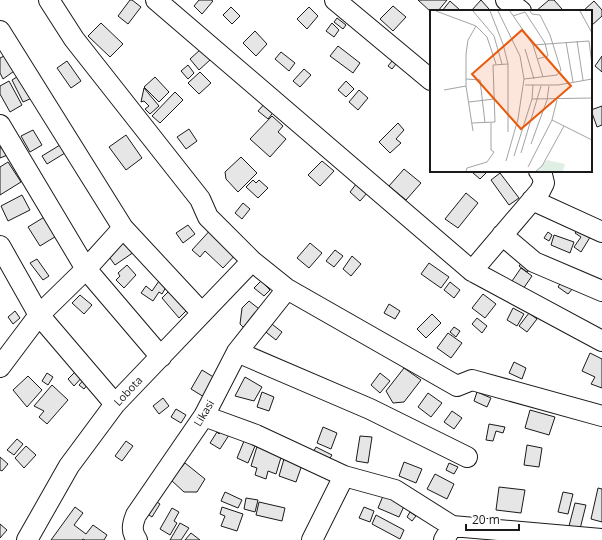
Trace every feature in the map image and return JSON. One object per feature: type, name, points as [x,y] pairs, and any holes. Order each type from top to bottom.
[{"type":"lane","points":[[49,0],[74,39],[200,199],[208,217],[252,261],[287,289],[457,386],[472,380],[602,416]]},
{"type":"lane","points":[[156,0],[472,270],[602,341]]},
{"type":"lane","points":[[335,0],[430,79]]},
{"type":"lane","points":[[506,0],[520,10]]},
{"type":"lane","points":[[522,10],[532,0]]},
{"type":"lane","points":[[0,31],[123,228],[202,314]]},
{"type":"lane","points":[[0,125],[86,269],[161,357]]},
{"type":"lane","points":[[472,270],[540,191],[544,183],[540,172]]},
{"type":"lane","points":[[532,200],[602,232]]},
{"type":"lane","points":[[0,366],[39,315],[86,269],[123,228]]},
{"type":"lane","points":[[502,235],[534,262],[602,291]]},
{"type":"lane","points":[[0,246],[39,315],[116,404]]},
{"type":"lane","name":"Lobota","points":[[27,540],[69,466],[116,404],[252,261]]},
{"type":"lane","name":"Likasi","points":[[136,540],[132,533],[132,523],[136,515],[204,416],[238,352],[287,289]]},
{"type":"lane","points":[[238,352],[370,409],[467,457]]},
{"type":"lane","points":[[204,416],[256,435],[344,476],[395,490],[448,533],[602,539]]},
{"type":"lane","points":[[312,540],[344,476]]},
{"type":"building","points":[[130,0],[141,7],[128,24],[118,16]]},
{"type":"building","points":[[199,0],[213,1],[202,14],[194,6]]},
{"type":"building","points":[[418,0],[447,0],[439,10],[430,11]]},
{"type":"building","points":[[481,0],[489,9],[488,10],[472,10]]},
{"type":"building","points":[[549,0],[554,0],[562,9],[561,10],[537,10]]},
{"type":"building","points":[[450,1],[460,10],[443,10]]},
{"type":"building","points":[[594,1],[602,10],[602,16],[592,25],[592,10],[584,10]]},
{"type":"building","points":[[393,6],[406,17],[393,31],[380,19]]},
{"type":"building","points":[[231,7],[240,16],[232,24],[223,15]]},
{"type":"building","points":[[309,7],[318,16],[307,29],[297,19]]},
{"type":"building","points":[[337,18],[346,25],[343,29],[334,22]]},
{"type":"building","points":[[101,23],[123,44],[110,57],[88,36]]},
{"type":"building","points":[[332,23],[339,30],[334,37],[326,31]]},
{"type":"building","points":[[255,31],[267,44],[256,56],[243,43]]},
{"type":"building","points":[[338,46],[360,63],[353,73],[330,56]]},
{"type":"building","points":[[201,49],[210,60],[199,70],[190,59]]},
{"type":"building","points":[[281,52],[295,63],[289,71],[275,59]]},
{"type":"building","points":[[8,54],[17,69],[3,79],[0,73],[0,58]]},
{"type":"building","points":[[602,56],[602,72],[595,66]]},
{"type":"building","points":[[67,61],[81,81],[71,88],[57,68]]},
{"type":"building","points":[[392,61],[396,64],[392,69],[388,66]]},
{"type":"building","points":[[188,65],[194,73],[188,79],[181,71]]},
{"type":"building","points":[[304,69],[311,75],[300,87],[293,81]]},
{"type":"building","points":[[200,72],[211,83],[199,94],[188,83]]},
{"type":"building","points":[[20,75],[32,98],[23,102],[12,80]]},
{"type":"building","points":[[155,77],[169,92],[159,102],[144,87]]},
{"type":"building","points":[[9,81],[22,105],[10,112],[0,94],[0,86]]},
{"type":"building","points":[[346,81],[354,89],[346,97],[338,90]]},
{"type":"building","points":[[144,88],[159,106],[150,114],[145,109],[149,106],[144,101],[141,102]]},
{"type":"building","points":[[359,90],[368,98],[358,110],[349,102]]},
{"type":"building","points":[[175,92],[183,100],[160,123],[152,116]]},
{"type":"building","points":[[266,102],[275,110],[268,119],[258,111]]},
{"type":"building","points":[[602,106],[602,125],[597,127],[592,110]]},
{"type":"building","points":[[272,116],[283,126],[278,132],[286,139],[270,157],[250,139]]},
{"type":"building","points":[[398,123],[404,130],[396,139],[401,143],[390,153],[379,142]]},
{"type":"building","points":[[189,129],[197,141],[186,149],[177,137]]},
{"type":"building","points":[[33,130],[42,145],[30,152],[21,136]]},
{"type":"building","points":[[126,135],[142,158],[126,170],[109,147]]},
{"type":"building","points":[[6,145],[10,154],[0,158],[0,148]]},
{"type":"building","points":[[60,145],[65,153],[47,164],[42,156]]},
{"type":"building","points":[[241,157],[257,173],[238,192],[226,179],[225,172]]},
{"type":"building","points":[[322,161],[334,171],[320,186],[308,175]]},
{"type":"building","points":[[8,162],[21,182],[0,195],[0,167]]},
{"type":"building","points":[[404,169],[421,183],[406,200],[389,186]]},
{"type":"building","points":[[474,172],[487,172],[480,179]]},
{"type":"building","points":[[500,173],[519,198],[509,205],[491,180]]},
{"type":"building","points":[[253,180],[256,183],[259,180],[268,188],[258,198],[246,187]]},
{"type":"building","points":[[357,183],[368,192],[360,201],[350,192]]},
{"type":"building","points":[[466,193],[478,203],[458,228],[445,219]]},
{"type":"building","points":[[22,195],[30,210],[8,221],[1,206]]},
{"type":"building","points":[[243,203],[250,209],[242,219],[235,213]]},
{"type":"building","points":[[46,216],[58,235],[40,246],[28,227]]},
{"type":"building","points":[[188,225],[195,234],[183,243],[176,233]]},
{"type":"building","points":[[214,226],[240,250],[223,268],[205,251],[200,257],[192,250]]},
{"type":"building","points":[[580,227],[592,234],[581,252],[574,247],[581,237],[575,233]]},
{"type":"building","points":[[548,232],[552,235],[549,241],[544,238]]},
{"type":"building","points":[[554,235],[574,242],[570,253],[551,245]]},
{"type":"building","points":[[126,240],[134,252],[115,265],[107,254]]},
{"type":"building","points":[[310,243],[322,253],[309,268],[297,258]]},
{"type":"building","points":[[335,250],[343,256],[334,267],[326,261]]},
{"type":"building","points":[[352,256],[361,264],[351,276],[343,269]]},
{"type":"building","points":[[525,258],[533,264],[527,272],[519,266]]},
{"type":"building","points":[[37,259],[49,276],[43,280],[30,263]]},
{"type":"building","points":[[429,263],[449,277],[441,288],[421,274]]},
{"type":"building","points":[[127,265],[136,275],[124,288],[116,280],[120,276],[118,273]]},
{"type":"building","points":[[521,268],[532,276],[523,289],[512,281]]},
{"type":"building","points":[[563,279],[574,287],[568,294],[558,287]]},
{"type":"building","points":[[159,281],[166,287],[162,294],[159,292],[153,301],[141,293],[146,286],[152,291]]},
{"type":"building","points":[[261,281],[270,290],[264,296],[254,288]]},
{"type":"building","points":[[450,282],[460,290],[454,298],[444,290]]},
{"type":"building","points":[[171,289],[189,308],[179,318],[162,298]]},
{"type":"building","points":[[483,294],[496,304],[485,318],[472,308]]},
{"type":"building","points":[[80,295],[92,305],[84,314],[72,303]]},
{"type":"building","points":[[249,301],[263,312],[247,331],[240,324],[242,308]]},
{"type":"building","points":[[389,304],[400,311],[395,319],[384,313]]},
{"type":"building","points":[[513,308],[524,314],[517,326],[507,320]]},
{"type":"building","points":[[15,311],[20,318],[13,324],[8,317]]},
{"type":"building","points":[[529,313],[537,319],[527,332],[519,326]]},
{"type":"building","points":[[432,314],[441,323],[426,338],[417,329]]},
{"type":"building","points":[[477,318],[487,326],[482,333],[472,324]]},
{"type":"building","points":[[268,321],[282,332],[276,340],[262,329]]},
{"type":"building","points":[[454,327],[460,331],[456,337],[450,332]]},
{"type":"building","points":[[448,333],[462,343],[451,358],[437,348]]},
{"type":"building","points":[[590,353],[602,359],[602,388],[591,384],[595,377],[582,371]]},
{"type":"building","points":[[514,362],[526,368],[522,379],[509,373]]},
{"type":"building","points":[[79,368],[85,374],[74,386],[68,379]]},
{"type":"building","points":[[404,368],[421,380],[404,402],[393,403],[386,391]]},
{"type":"building","points":[[202,370],[220,381],[209,400],[191,389]]},
{"type":"building","points":[[47,373],[53,377],[48,385],[42,381]]},
{"type":"building","points":[[380,373],[390,381],[380,393],[371,385]]},
{"type":"building","points":[[28,376],[42,390],[27,407],[13,390]]},
{"type":"building","points":[[87,376],[88,384],[84,389],[79,385]]},
{"type":"building","points":[[245,377],[262,387],[254,401],[235,396]]},
{"type":"building","points":[[52,385],[68,400],[47,424],[39,417],[44,411],[34,406]]},
{"type":"building","points":[[262,392],[274,397],[269,411],[257,407]]},
{"type":"building","points":[[477,392],[491,398],[487,407],[474,401]]},
{"type":"building","points":[[428,393],[442,403],[431,417],[418,407]]},
{"type":"building","points":[[163,398],[169,406],[159,414],[153,406]]},
{"type":"building","points":[[176,409],[186,415],[181,423],[171,417]]},
{"type":"building","points":[[530,410],[555,417],[549,435],[525,428]]},
{"type":"building","points":[[452,411],[462,418],[454,429],[444,422]]},
{"type":"building","points":[[489,424],[505,427],[503,433],[496,431],[493,441],[486,440]]},
{"type":"building","points":[[323,427],[337,433],[331,449],[317,443]]},
{"type":"building","points":[[223,428],[231,432],[220,449],[210,443],[217,432],[219,434]]},
{"type":"building","points":[[360,436],[372,437],[368,463],[356,461]]},
{"type":"building","points":[[17,439],[23,444],[14,455],[7,450]]},
{"type":"building","points":[[259,440],[282,454],[276,474],[268,471],[266,479],[255,475],[257,468],[251,466]]},
{"type":"building","points":[[126,441],[133,446],[122,461],[115,456]]},
{"type":"building","points":[[244,441],[255,446],[248,463],[237,458]]},
{"type":"building","points":[[527,445],[542,448],[539,467],[524,465]]},
{"type":"building","points":[[26,446],[36,455],[24,468],[15,458]]},
{"type":"building","points":[[316,447],[332,455],[325,466],[310,458]]},
{"type":"building","points":[[0,457],[8,464],[2,471],[0,470]]},
{"type":"building","points":[[284,459],[302,465],[296,482],[279,476]]},
{"type":"building","points":[[404,462],[422,469],[416,483],[399,476]]},
{"type":"building","points":[[185,463],[205,479],[197,492],[184,492],[171,480]]},
{"type":"building","points":[[449,463],[458,467],[454,474],[446,470]]},
{"type":"building","points":[[435,474],[454,484],[447,499],[427,489]]},
{"type":"building","points":[[499,487],[525,490],[521,513],[496,510]]},
{"type":"building","points":[[598,488],[602,489],[602,522],[591,519]]},
{"type":"building","points":[[385,491],[407,500],[399,517],[378,508]]},
{"type":"building","points":[[225,492],[242,500],[238,508],[221,501]]},
{"type":"building","points":[[563,492],[573,494],[568,514],[558,512]]},
{"type":"building","points":[[151,498],[160,504],[152,517],[143,511]]},
{"type":"building","points":[[246,498],[258,500],[255,512],[244,509]]},
{"type":"building","points":[[259,502],[285,508],[282,521],[256,515]]},
{"type":"building","points":[[575,503],[586,505],[580,529],[569,526]]},
{"type":"building","points":[[75,507],[83,513],[74,525],[86,534],[93,525],[107,535],[104,540],[51,540]]},
{"type":"building","points":[[222,507],[243,514],[237,531],[221,526],[225,516],[220,514]]},
{"type":"building","points":[[364,507],[374,511],[370,522],[359,518]]},
{"type":"building","points":[[172,508],[179,512],[174,521],[177,523],[170,535],[160,529]]},
{"type":"building","points":[[410,512],[416,516],[412,521],[407,517]]},
{"type":"building","points":[[376,515],[404,530],[400,539],[372,524]]},
{"type":"building","points":[[180,523],[189,528],[181,540],[170,540]]},
{"type":"building","points":[[0,524],[7,530],[0,538]]},
{"type":"building","points":[[191,533],[200,540],[185,540]]}]
